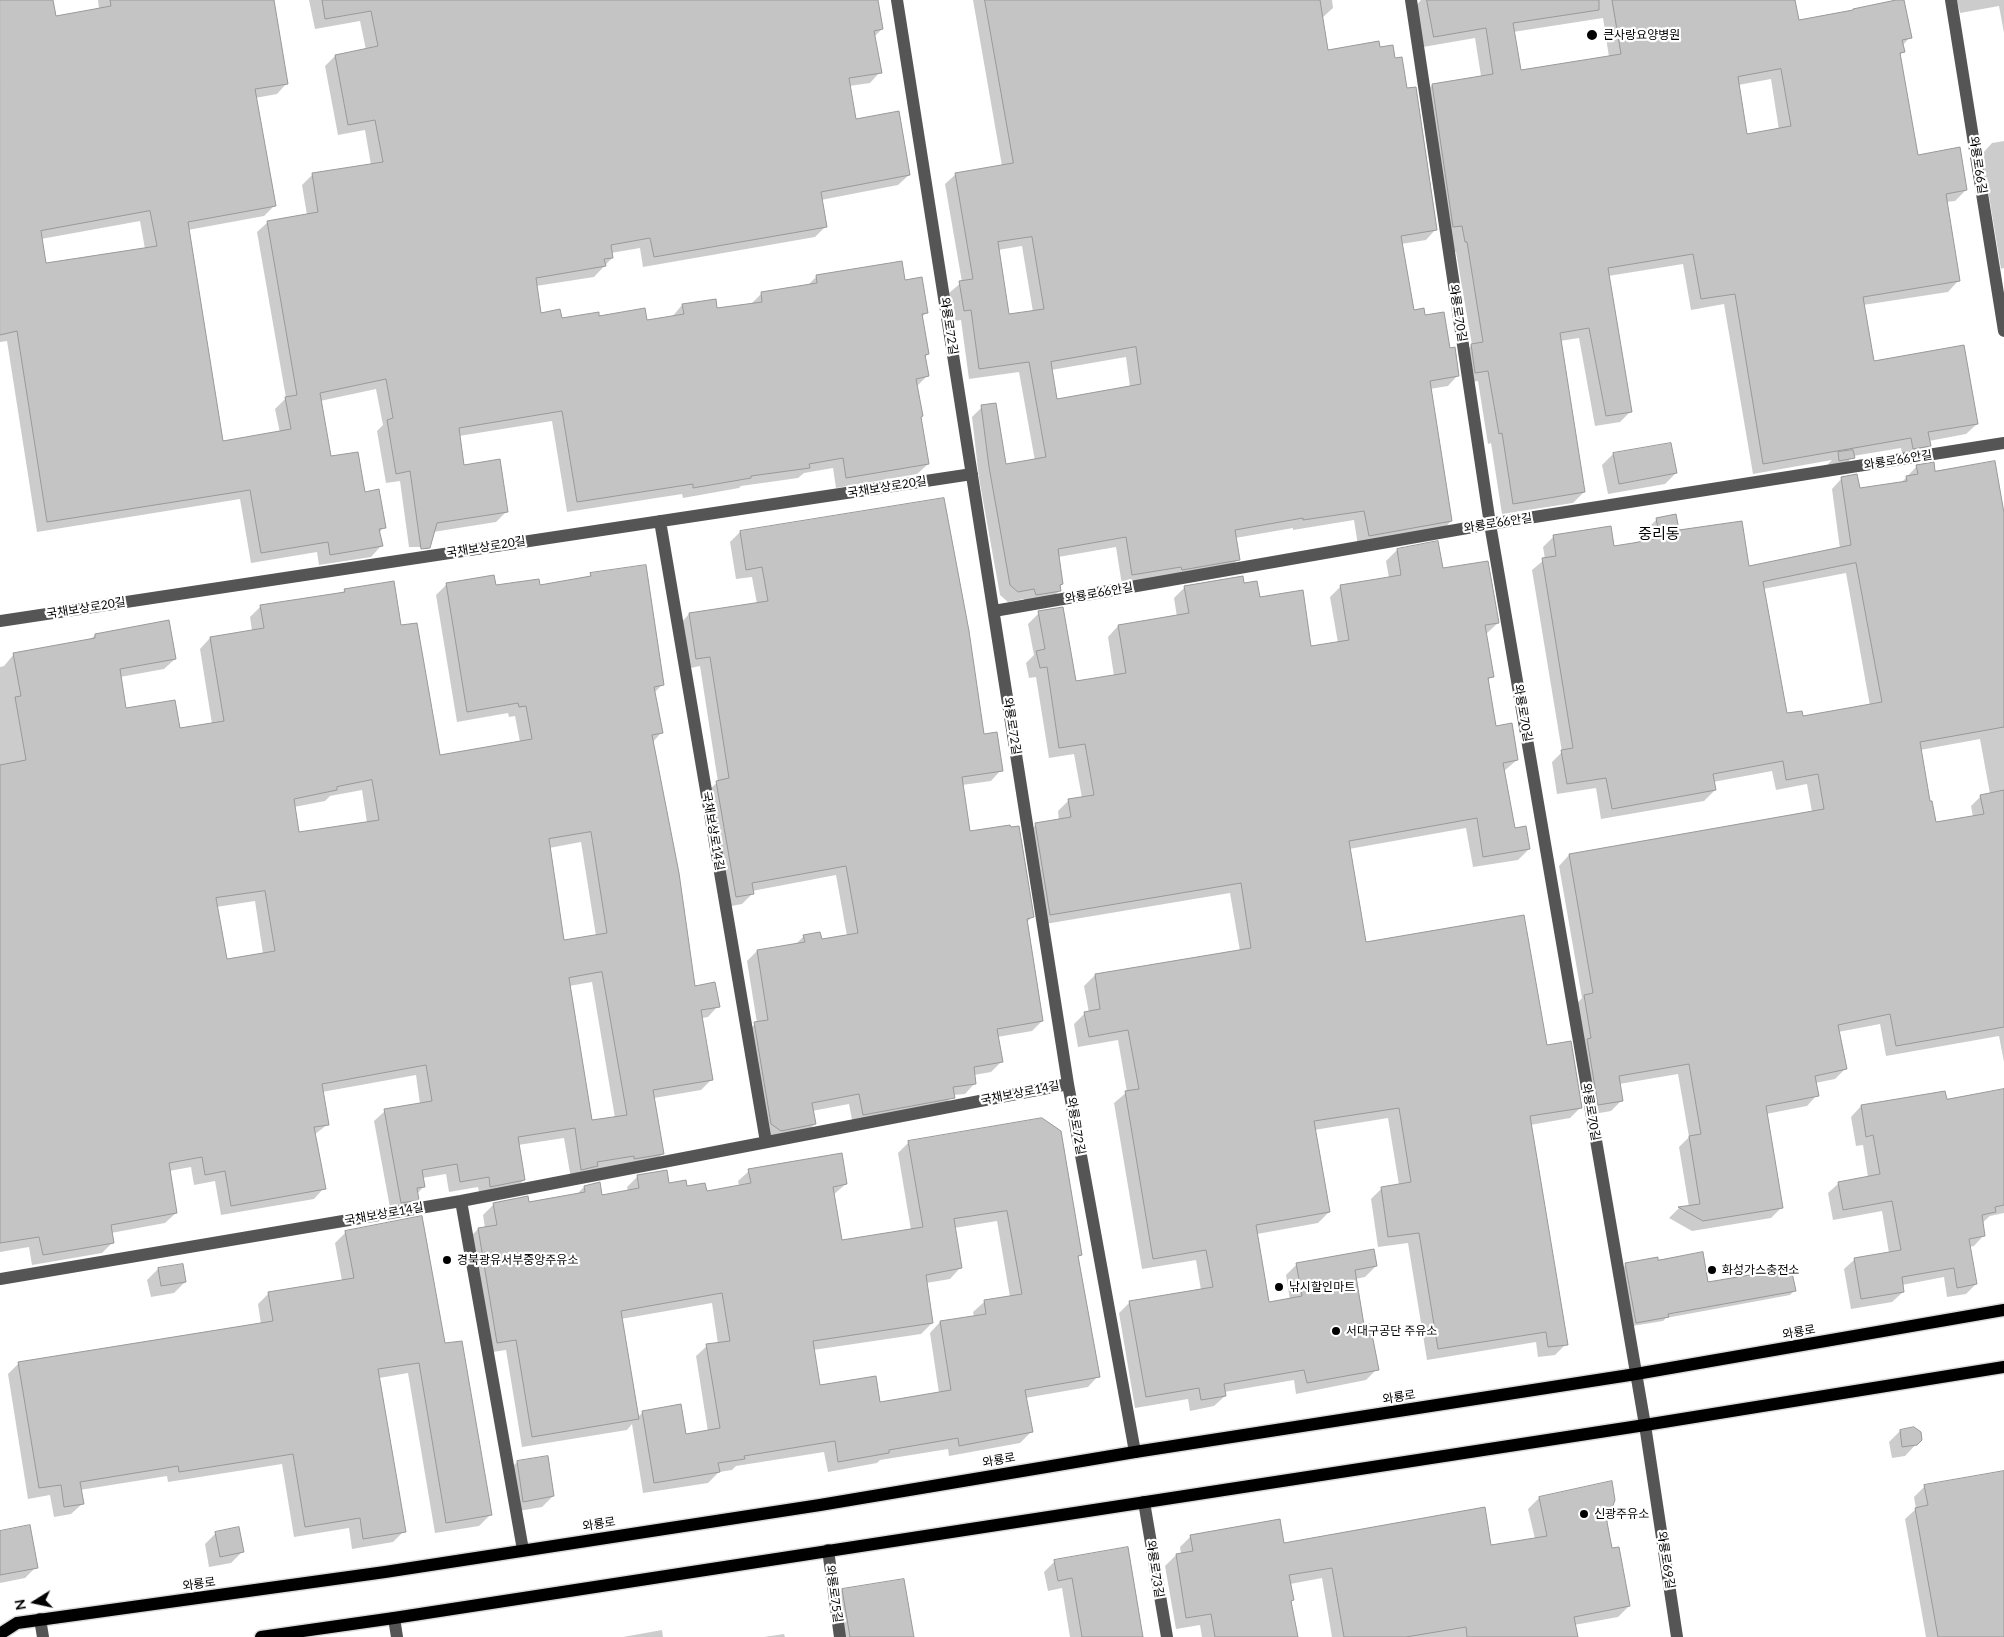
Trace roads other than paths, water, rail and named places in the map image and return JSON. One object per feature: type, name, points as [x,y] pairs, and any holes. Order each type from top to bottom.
[{"type":"main road","name":"와룡로","points":[[0,1634],[17,1623],[385,1572],[820,1505],[1135,1452],[1636,1374],[2004,1310]]},
{"type":"main road","points":[[261,1637],[1646,1425],[2004,1367]]},
{"type":"street","name":"와룡로72길","points":[[897,0],[1068,1084],[1135,1452]]},
{"type":"street","name":"와룡로70길","points":[[1411,0],[1490,524],[1646,1425]]},
{"type":"street","name":"와룡로66길","points":[[1951,0],[2000,271],[2004,331]]},
{"type":"street","name":"와룡로66안길","points":[[994,611],[1490,524],[2004,443]]},
{"type":"street","name":"국채보상로20길","points":[[0,621],[972,474]]},
{"type":"street","name":"국채보상로14길","points":[[660,521],[766,1142]]},
{"type":"street","name":"국채보상로14길","points":[[0,1279],[461,1201],[1068,1084]]},
{"type":"street","points":[[461,1201],[523,1550]]},
{"type":"street","name":"와룡로69길","points":[[1646,1425],[1677,1637]]},
{"type":"street","name":"와룡로73길","points":[[1144,1502],[1167,1637]]},
{"type":"street","name":"와룡로75길","points":[[828,1550],[840,1637]]},
{"type":"street","points":[[394,1618],[397,1637]]},
{"type":"street","points":[[40,1620],[43,1637]]},
{"type":"place","name":"큰사랑요양병원","points":[[1592,35]]},
{"type":"place","name":"경북광유서부중앙주유소","points":[[447,1260]]},
{"type":"place","name":"화성가스충전소","points":[[1712,1270]]},
{"type":"place","name":"낚시할인마트","points":[[1279,1287]]},
{"type":"place","name":"서대구공단 주유소","points":[[1336,1331]]},
{"type":"place","name":"신광주유소","points":[[1584,1514]]},
{"type":"district","name":"중리동","points":[[1659,534]]}]
